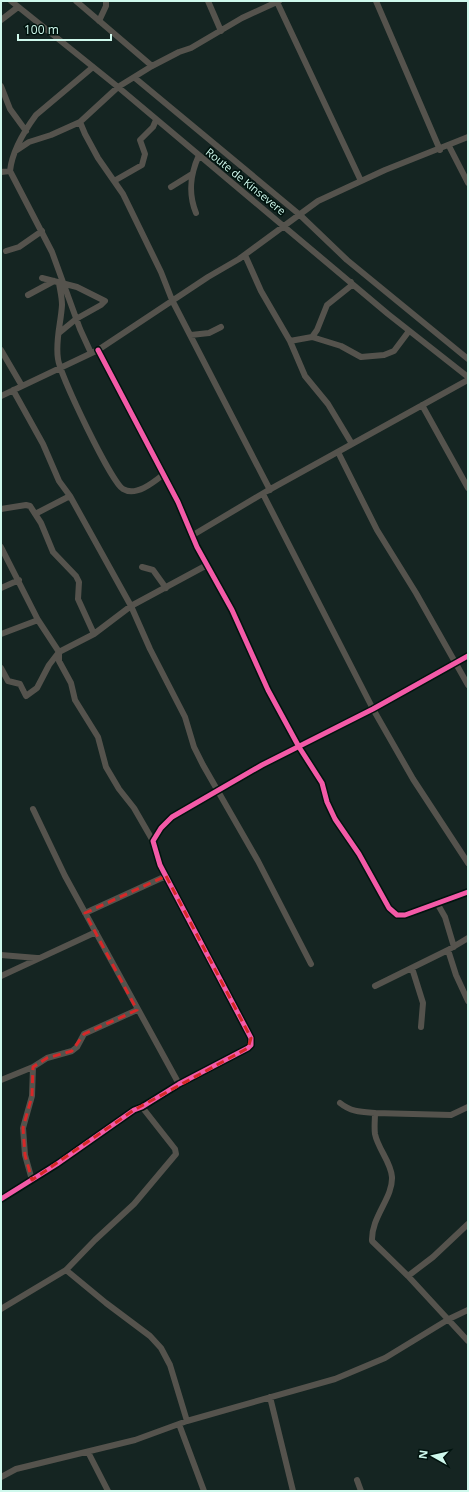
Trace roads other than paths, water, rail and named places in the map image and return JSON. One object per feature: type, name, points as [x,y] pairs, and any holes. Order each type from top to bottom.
[{"type":"street","name":"Route de Kinsevere","points":[[10,1],[118,87],[409,331],[468,378]]},
{"type":"street","points":[[76,1],[152,66]]},
{"type":"street","points":[[99,20],[106,1]]},
{"type":"street","points":[[208,1],[221,31]]},
{"type":"street","points":[[16,150],[29,142],[51,135],[80,122],[118,87],[135,78],[152,66],[178,52],[191,48],[242,18],[278,1],[361,181]]},
{"type":"street","points":[[376,1],[440,150]]},
{"type":"street","points":[[1,20],[18,7]]},
{"type":"street","points":[[91,353],[60,283],[42,231],[10,171],[16,150],[30,122],[43,108],[93,67]]},
{"type":"street","points":[[135,78],[300,215],[347,260],[468,359]]},
{"type":"street","points":[[1,86],[10,110],[26,131]]},
{"type":"street","points":[[114,181],[142,165],[145,154],[140,140],[152,127],[156,120]]},
{"type":"street","points":[[80,122],[98,158],[126,201],[172,300],[270,490]]},
{"type":"street","points":[[1,396],[98,350],[172,300],[245,255],[318,201],[361,181],[468,138]]},
{"type":"street","points":[[449,146],[468,183]]},
{"type":"street","points":[[196,213],[190,200],[192,174],[199,156]]},
{"type":"street","points":[[1,172],[10,171]]},
{"type":"street","points":[[171,187],[192,174]]},
{"type":"street","points":[[6,251],[19,247],[42,231]]},
{"type":"street","points":[[245,255],[261,290],[290,341],[304,376],[328,404],[352,444]]},
{"type":"street","points":[[42,278],[82,289],[105,301],[102,305],[76,319],[59,333]]},
{"type":"street","points":[[312,337],[318,330],[327,305],[348,289],[352,285],[351,282]]},
{"type":"street","points":[[28,296],[60,283]]},
{"type":"street","points":[[60,283],[62,300],[57,349],[59,368],[109,470],[122,488],[133,491],[140,489],[164,474]]},
{"type":"street","points":[[191,335],[209,333],[221,327]]},
{"type":"street","points":[[290,341],[312,337],[365,357],[394,351],[409,331]]},
{"type":"street","points":[[1,350],[22,386]]},
{"type":"street","points":[[98,350],[164,474],[207,565],[232,610],[268,690],[299,747],[322,783],[327,802],[335,819],[359,854],[389,908],[397,915],[405,916],[468,892]]},
{"type":"street","points":[[193,535],[468,378]]},
{"type":"street","points":[[13,390],[43,444],[59,481],[70,496],[130,606],[185,717],[194,747],[282,906],[311,964]]},
{"type":"street","points":[[422,405],[468,488]]},
{"type":"street","points":[[338,452],[377,530],[468,684]]},
{"type":"street","points":[[263,494],[373,709],[413,779],[468,863]]},
{"type":"street","points":[[35,514],[70,496]]},
{"type":"street","points":[[1,509],[26,505],[30,506],[41,524],[53,552],[76,576],[79,582],[78,599],[94,634]]},
{"type":"street","points":[[1,547],[38,620],[60,652],[59,661],[71,683],[75,700],[98,736],[106,766],[134,808],[153,841],[160,865],[252,1041],[248,1048],[179,1084],[142,1107],[134,1110],[32,1180],[1,1199]]},
{"type":"street","points":[[1,668],[8,681],[20,684],[26,696],[37,688],[49,665],[60,652],[94,634],[130,606],[207,565]]},
{"type":"street","points":[[142,567],[153,570],[166,588]]},
{"type":"street","points":[[1,588],[19,580]]},
{"type":"street","points":[[1,634],[38,620]]},
{"type":"street","points":[[153,841],[161,828],[172,817],[219,792],[262,765],[373,709],[468,656]]},
{"type":"street","points":[[33,809],[65,876],[137,1010],[179,1084]]},
{"type":"street","points":[[85,913],[166,876]]},
{"type":"street","points":[[437,903],[445,917],[454,946]]},
{"type":"street","points":[[1,976],[96,932]]},
{"type":"street","points":[[375,986],[448,950],[468,938]]},
{"type":"street","points":[[448,950],[456,975],[468,1001]]},
{"type":"street","points":[[1,955],[39,958]]},
{"type":"street","points":[[412,968],[423,1003],[421,1027]]},
{"type":"street","points":[[1,1080],[33,1067],[47,1058],[72,1051],[77,1047],[84,1034],[137,1010]]},
{"type":"street","points":[[32,1180],[25,1155],[24,1128],[32,1096],[33,1067]]},
{"type":"street","points":[[340,1103],[355,1112],[375,1113],[451,1115],[468,1107]]},
{"type":"street","points":[[1,1309],[66,1270],[95,1240],[134,1204],[176,1154],[175,1149],[142,1107]]},
{"type":"street","points":[[375,1113],[375,1135],[392,1176],[391,1185],[374,1222],[371,1232],[372,1241],[408,1276],[468,1341]]},
{"type":"street","points":[[408,1276],[433,1257],[468,1224]]},
{"type":"street","points":[[66,1270],[106,1303],[150,1336],[161,1348],[170,1365],[187,1422]]},
{"type":"street","points":[[1,1478],[16,1469],[135,1440],[179,1424],[335,1380],[375,1363],[449,1319],[468,1310]]},
{"type":"street","points":[[270,1398],[293,1491]]},
{"type":"street","points":[[179,1424],[204,1491]]},
{"type":"street","points":[[88,1452],[108,1491]]},
{"type":"street","points":[[357,1480],[361,1491]]}]
